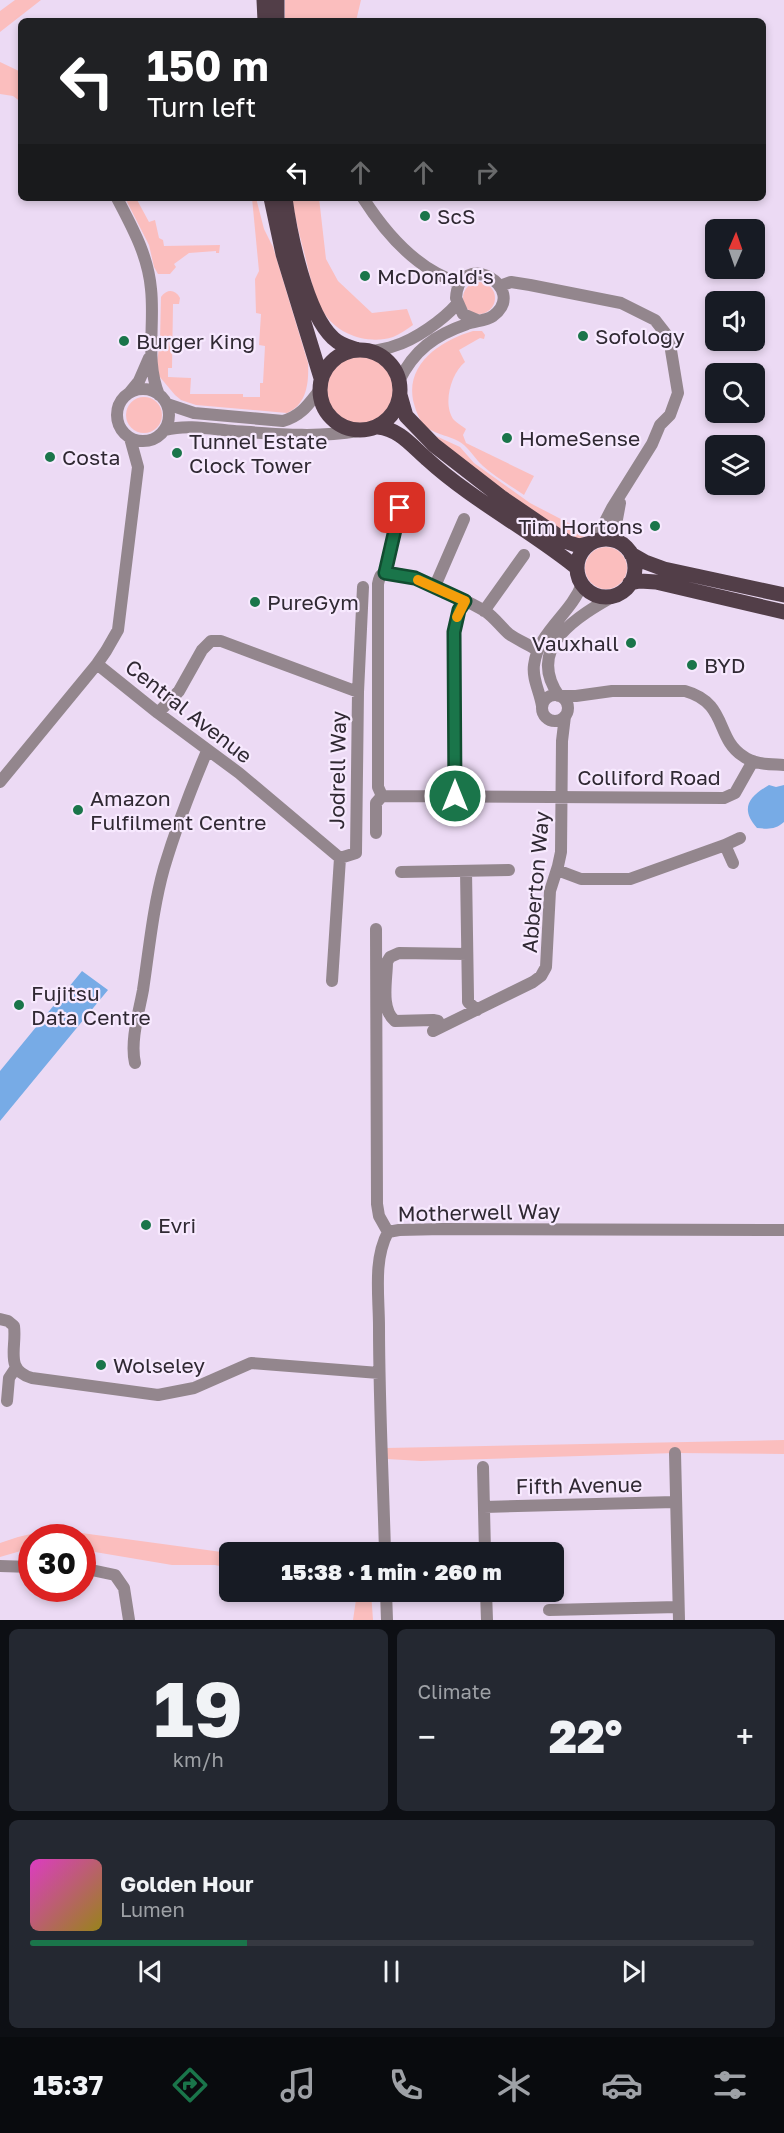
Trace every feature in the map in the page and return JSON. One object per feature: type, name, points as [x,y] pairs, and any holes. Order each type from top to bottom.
[{"type":"main road","points":[[264,0],[265,18]]},
{"type":"main road","points":[[277,0],[277,18]]},
{"type":"main road","points":[[272,201],[283,254],[320,385],[323,407],[330,417],[345,428],[358,431],[378,427],[387,428],[404,438],[455,484],[577,568]]},
{"type":"main road","points":[[286,201],[297,257],[318,320],[340,344],[364,350],[389,362],[400,388],[406,416],[417,429],[458,465],[567,542],[579,546],[608,539],[626,548],[645,562],[664,569],[784,595]]},
{"type":"main road","points":[[320,385],[327,366],[335,358],[346,352],[364,350]]},
{"type":"main road","points":[[378,427],[393,414],[400,388]]},
{"type":"main road","points":[[593,542],[580,555],[577,568],[582,584],[592,593],[601,596],[617,594],[630,583],[656,582],[784,612]]},
{"type":"main road","points":[[626,548],[635,566],[630,583]]},
{"type":"street","points":[[0,782],[97,664],[114,637],[120,621],[138,467],[152,440],[165,429],[170,416],[154,383],[150,354],[152,297],[146,260],[118,201]]},
{"type":"street","points":[[365,201],[405,249],[433,271],[460,283]]},
{"type":"street","points":[[400,388],[407,365],[427,344],[448,331],[489,318],[497,312],[503,296],[500,286],[491,277],[478,273],[470,275],[460,283],[456,293],[457,304],[463,314],[477,320]]},
{"type":"street","points":[[500,286],[511,282],[621,303],[655,320],[669,338],[678,393],[670,415],[660,425],[652,444],[593,542]]},
{"type":"street","points":[[364,350],[394,346],[409,340],[448,315],[457,304]]},
{"type":"street","points":[[138,467],[130,438],[121,428],[117,414],[120,403],[139,381],[150,354]]},
{"type":"street","points":[[129,393],[147,389],[194,413],[283,421],[295,418],[302,413],[320,385]]},
{"type":"street","points":[[165,429],[184,426],[301,436],[358,431]]},
{"type":"street","points":[[130,438],[142,441],[152,440]]},
{"type":"street","points":[[621,496],[615,530],[626,548]]},
{"type":"street","points":[[385,573],[400,508]]},
{"type":"street","points":[[435,586],[464,519]]},
{"type":"street","points":[[484,611],[524,555]]},
{"type":"street","points":[[376,833],[376,803],[382,796],[378,787],[378,584],[380,576],[385,573],[415,578],[435,586],[484,611],[495,618],[511,635],[537,650]]},
{"type":"street","points":[[562,741],[556,728],[543,713],[533,666],[541,640],[573,602],[582,584]]},
{"type":"street","points":[[158,713],[179,691],[205,645],[211,641],[221,641],[357,692],[363,586]]},
{"type":"street","points":[[566,712],[565,701],[551,683],[548,666],[555,642],[564,630],[578,619],[617,594]]},
{"type":"street","points":[[455,796],[454,632],[459,610],[465,601]]},
{"type":"street","name":"Central Avenue","points":[[97,664],[207,751],[239,773],[340,858]]},
{"type":"street","points":[[542,706],[550,696],[576,696],[598,692],[677,691],[694,694],[709,703],[717,713],[735,749],[741,756],[753,761],[784,765]]},
{"type":"street","name":"Jodrell Way","points":[[332,981],[340,858],[356,853],[357,692]]},
{"type":"street","points":[[548,719],[559,720],[580,700],[598,692]]},
{"type":"street","name":"Abberton Way","points":[[467,954],[399,953],[390,957],[387,962],[386,1008],[389,1016],[395,1021],[438,1021],[437,1029],[533,982],[544,972],[548,959],[550,891],[561,852],[562,741],[566,712]]},
{"type":"street","points":[[135,1063],[133,1054],[137,1022],[156,903],[164,869],[186,801],[207,751]]},
{"type":"street","name":"Colliford Road","points":[[382,796],[724,798],[735,793],[753,761]]},
{"type":"street","points":[[557,870],[582,879],[630,879],[740,838]]},
{"type":"street","points":[[725,844],[733,863]]},
{"type":"street","points":[[401,872],[509,870]]},
{"type":"street","points":[[466,871],[468,1002],[477,1010]]},
{"type":"street","points":[[376,929],[377,1204],[379,1216],[388,1232]]},
{"type":"street","name":"Motherwell Way","points":[[385,1542],[379,1373],[380,1251],[388,1232],[443,1229],[784,1230]]},
{"type":"street","points":[[0,1319],[14,1326],[15,1369],[23,1376],[32,1378],[158,1395],[194,1388],[251,1363],[379,1373]]},
{"type":"street","points":[[7,1401],[9,1378],[15,1369]]},
{"type":"street","points":[[549,1610],[678,1614],[675,1453]]},
{"type":"street","points":[[483,1467],[485,1542]]},
{"type":"street","name":"Fifth Avenue","points":[[484,1507],[675,1502]]},
{"type":"street","points":[[0,1566],[18,1567]]},
{"type":"street","points":[[96,1572],[115,1575],[124,1588],[129,1620]]},
{"type":"street","points":[[386,1602],[387,1620]]},
{"type":"street","points":[[486,1602],[487,1620]]},
{"type":"shaded area","points":[[15,0],[41,0],[0,32],[0,11]]},
{"type":"shaded area","points":[[285,0],[361,0],[357,18],[285,18]]},
{"type":"shaded area","points":[[0,62],[18,71],[18,100],[13,96],[0,94]]},
{"type":"shaded area","points":[[127,201],[138,201],[149,222],[155,220],[159,238],[163,240],[164,246],[220,245],[219,253],[216,251],[189,253],[174,264],[176,267],[170,274],[158,274],[149,245]]},
{"type":"shaded area","points":[[252,201],[257,201],[264,229],[273,247],[308,363],[308,378],[303,399],[287,413],[196,405],[181,400],[159,376],[157,362],[161,297],[171,291],[180,298],[179,304],[173,304],[172,368],[168,368],[168,377],[191,378],[190,394],[243,394],[243,397],[260,397],[265,346],[259,345],[261,314],[256,313],[255,279],[259,271]]},
{"type":"shaded area","points":[[293,201],[319,201],[326,259],[338,281],[372,313],[407,309],[413,325],[393,337],[374,340],[355,336],[337,327],[324,313],[318,300]]},
{"type":"shaded area","points":[[479,282],[490,287],[495,298],[490,309],[479,314],[468,309],[463,298],[468,287]]},
{"type":"shaded area","points":[[473,331],[482,331],[485,335],[484,339],[480,338],[459,350],[465,362],[452,381],[449,398],[450,414],[466,429],[463,435],[466,443],[534,476],[524,495],[480,464],[467,447],[460,442],[428,429],[420,419],[413,400],[412,386],[421,364],[429,355],[450,340]]},
{"type":"shaded area","points":[[360,357],[373,360],[383,367],[390,377],[393,390],[390,403],[383,413],[373,420],[360,423],[347,420],[337,413],[330,403],[327,390],[330,377],[337,367],[347,360]]},
{"type":"shaded area","points":[[144,397],[157,402],[162,415],[157,428],[144,433],[131,428],[126,415],[131,402]]},
{"type":"shaded area","points":[[436,436],[460,447],[474,463],[530,503],[582,530],[596,530],[581,538],[573,538],[456,458]]},
{"type":"shaded area","points":[[606,547],[621,553],[627,568],[621,583],[606,589],[591,583],[585,568],[591,553]]},
{"type":"shaded area","points":[[784,1440],[784,1454],[675,1453],[421,1461],[387,1459],[386,1448]]},
{"type":"shaded area","points":[[96,1535],[219,1552],[219,1566],[172,1565],[96,1552]]},
{"type":"shaded area","points":[[18,1537],[18,1552],[0,1557],[0,1543]]},
{"type":"shaded area","points":[[356,1602],[372,1602],[373,1620],[353,1620]]},
{"type":"water","points":[[769,785],[776,787],[784,785],[784,822],[774,828],[757,828],[749,814],[749,803]]},
{"type":"water","points":[[82,971],[108,990],[0,1121],[0,1071]]},
{"type":"slow traffic","points":[[418,580],[465,601],[457,617]]},
{"type":"place","name":"ScS","points":[[425,216]]},
{"type":"place","name":"McDonald's","points":[[365,276]]},
{"type":"place","name":"Sofology","points":[[583,336]]},
{"type":"place","name":"Burger King","points":[[124,341]]},
{"type":"place","name":"HomeSense","points":[[507,438]]},
{"type":"place","name":"Tunnel Estate Clock Tower","points":[[177,453]]},
{"type":"place","name":"Costa","points":[[50,457]]},
{"type":"place","name":"Tim Hortons","points":[[655,526]]},
{"type":"place","name":"PureGym","points":[[255,602]]},
{"type":"place","name":"Vauxhall","points":[[631,643]]},
{"type":"place","name":"BYD","points":[[692,665]]},
{"type":"place","name":"Amazon Fulfilment Centre","points":[[78,810]]},
{"type":"place","name":"Fujitsu Data Centre","points":[[19,1005]]},
{"type":"place","name":"Evri","points":[[146,1225]]},
{"type":"place","name":"Wolseley","points":[[101,1365]]},
{"type":"route","points":[[400,508],[385,573],[415,578],[465,601],[459,610],[454,632],[455,796]]}]
